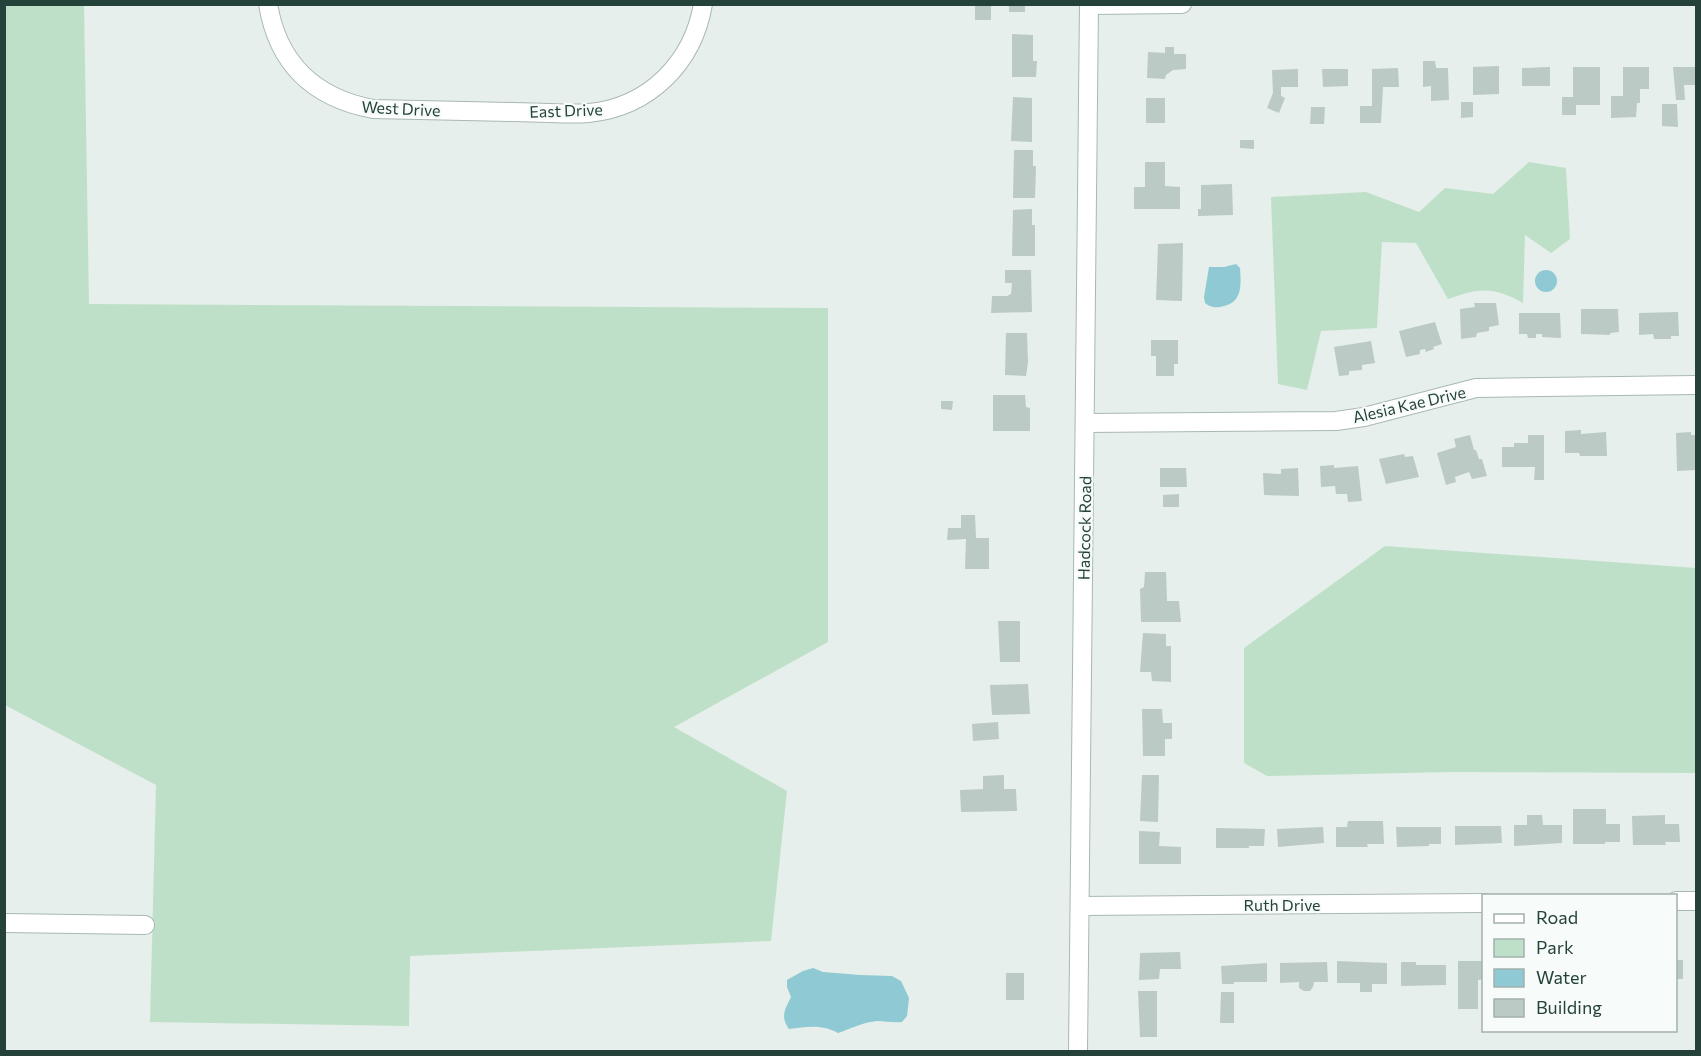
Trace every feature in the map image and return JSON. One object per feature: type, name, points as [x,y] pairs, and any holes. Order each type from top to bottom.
[{"type":"street","name":"West Drive","points":[[268,4],[278,42],[289,60],[310,82],[336,99],[373,109],[481,111]]},
{"type":"street","name":"East Drive","points":[[481,111],[587,113],[626,104],[645,95],[676,68],[689,48],[698,28],[703,4]]},
{"type":"street","points":[[1089,5],[1182,4]]},
{"type":"street","name":"Hadcock Road","points":[[1078,1052],[1089,5]]},
{"type":"street","name":"Alesia Kae Drive","points":[[1085,423],[1336,421],[1364,417],[1476,388],[1696,385]]},
{"type":"street","points":[[1677,901],[1696,901]]},
{"type":"street","name":"Ruth Drive","points":[[1080,906],[1482,903]]},
{"type":"street","points":[[4,923],[146,925]]},
{"type":"green space","points":[[4,5],[84,5],[89,304],[828,308],[828,642],[674,727],[787,791],[771,941],[410,956],[409,1026],[150,1022],[156,785],[5,705]]},
{"type":"green space","points":[[1529,162],[1566,168],[1570,239],[1551,253],[1525,235],[1523,303],[1512,297],[1486,290],[1448,299],[1416,243],[1382,242],[1377,328],[1321,331],[1307,390],[1278,384],[1271,197],[1366,192],[1419,212],[1445,188],[1493,194]]},
{"type":"green space","points":[[1385,546],[1696,568],[1696,773],[1451,772],[1267,776],[1244,763],[1244,648]]},
{"type":"water","points":[[1236,264],[1240,268],[1240,291],[1235,300],[1219,307],[1212,307],[1205,303],[1209,267]]},
{"type":"water","points":[[1542,270],[1550,270],[1557,277],[1557,285],[1550,292],[1542,292],[1535,285],[1535,277]]},
{"type":"water","points":[[813,968],[823,972],[892,976],[901,981],[909,998],[907,1016],[902,1022],[877,1021],[838,1033],[820,1027],[789,1029],[784,1017],[791,997],[787,980]]},
{"type":"building","points":[[975,4],[991,4],[991,20],[975,20]]},
{"type":"building","points":[[1009,4],[1025,4],[1025,12],[1009,12]]},
{"type":"building","points":[[1012,34],[1033,35],[1033,61],[1037,61],[1036,77],[1012,77]]},
{"type":"building","points":[[1165,47],[1174,47],[1174,54],[1186,54],[1186,69],[1173,70],[1166,75],[1165,79],[1147,78],[1148,52],[1165,53]]},
{"type":"building","points":[[1423,61],[1435,61],[1436,68],[1448,68],[1449,100],[1431,101],[1431,86],[1423,87]]},
{"type":"building","points":[[1499,66],[1499,94],[1473,95],[1473,67]]},
{"type":"building","points":[[1550,67],[1550,86],[1522,86],[1522,68]]},
{"type":"building","points":[[1573,67],[1600,67],[1600,105],[1576,105],[1576,115],[1562,115],[1562,97],[1573,97]]},
{"type":"building","points":[[1623,67],[1649,67],[1649,89],[1640,89],[1640,103],[1637,103],[1636,117],[1611,118],[1611,96],[1623,96]]},
{"type":"building","points":[[1673,67],[1696,67],[1696,85],[1684,85],[1685,100],[1676,100]]},
{"type":"building","points":[[1398,68],[1399,87],[1383,87],[1381,123],[1360,123],[1360,106],[1372,106],[1372,69]]},
{"type":"building","points":[[1298,69],[1298,87],[1281,87],[1281,96],[1285,98],[1279,113],[1267,108],[1273,93],[1272,70]]},
{"type":"building","points":[[1322,69],[1348,69],[1348,86],[1323,87]]},
{"type":"building","points":[[1013,97],[1032,98],[1032,142],[1011,141]]},
{"type":"building","points":[[1146,98],[1165,98],[1165,123],[1146,123]]},
{"type":"building","points":[[1461,102],[1473,102],[1473,117],[1461,118]]},
{"type":"building","points":[[1662,104],[1677,104],[1678,127],[1662,126]]},
{"type":"building","points":[[1311,107],[1325,107],[1324,124],[1310,124]]},
{"type":"building","points":[[1240,140],[1254,140],[1254,149],[1240,148]]},
{"type":"building","points":[[1014,150],[1033,150],[1033,166],[1036,166],[1035,198],[1013,198]]},
{"type":"building","points":[[1145,162],[1165,162],[1165,186],[1180,187],[1180,209],[1134,209],[1134,187],[1145,187]]},
{"type":"building","points":[[1232,184],[1233,215],[1198,216],[1198,209],[1201,209],[1201,185]]},
{"type":"building","points":[[1032,209],[1032,225],[1035,225],[1035,256],[1012,256],[1013,210]]},
{"type":"building","points":[[1183,243],[1182,301],[1156,300],[1158,244]]},
{"type":"building","points":[[1005,270],[1031,270],[1032,312],[991,313],[992,296],[1011,294],[1012,283],[1005,283]]},
{"type":"building","points":[[1474,303],[1496,303],[1499,325],[1489,327],[1489,331],[1477,333],[1476,337],[1461,339],[1460,309],[1475,307]]},
{"type":"building","points":[[1581,309],[1618,309],[1619,332],[1610,333],[1610,335],[1581,334]]},
{"type":"building","points":[[1678,312],[1679,336],[1671,336],[1671,339],[1654,339],[1653,334],[1639,335],[1639,313]]},
{"type":"building","points":[[1519,313],[1560,313],[1561,338],[1542,337],[1542,334],[1536,334],[1536,338],[1528,338],[1527,334],[1519,334]]},
{"type":"building","points":[[1435,322],[1442,344],[1426,352],[1425,349],[1420,350],[1420,354],[1406,357],[1399,331]]},
{"type":"building","points":[[1006,333],[1027,333],[1026,376],[1005,375]]},
{"type":"building","points":[[1151,340],[1178,340],[1178,364],[1174,364],[1174,376],[1156,376],[1156,356],[1151,356]]},
{"type":"building","points":[[1371,341],[1375,363],[1362,365],[1362,370],[1349,371],[1349,375],[1339,376],[1334,347]]},
{"type":"building","points":[[993,395],[1025,395],[1026,407],[1030,408],[1030,431],[993,431]]},
{"type":"building","points":[[941,401],[953,401],[952,410],[941,409]]},
{"type":"building","points":[[1581,430],[1581,434],[1606,432],[1607,456],[1580,456],[1579,453],[1565,453],[1565,431]]},
{"type":"building","points":[[1691,432],[1691,435],[1696,435],[1696,470],[1677,471],[1676,433]]},
{"type":"building","points":[[1470,435],[1474,450],[1479,459],[1482,459],[1487,476],[1472,479],[1469,472],[1455,477],[1456,482],[1446,485],[1437,453],[1456,447],[1454,439]]},
{"type":"building","points":[[1528,435],[1544,435],[1544,480],[1534,480],[1535,467],[1502,467],[1502,447],[1514,447],[1514,443],[1528,443]]},
{"type":"building","points":[[1404,454],[1405,457],[1413,456],[1419,477],[1386,484],[1379,459]]},
{"type":"building","points":[[1334,465],[1334,468],[1358,466],[1362,501],[1348,502],[1347,494],[1336,494],[1335,486],[1321,487],[1320,466]]},
{"type":"building","points":[[1160,468],[1186,468],[1187,487],[1160,487]]},
{"type":"building","points":[[1298,468],[1299,496],[1264,495],[1263,473],[1281,474],[1281,469]]},
{"type":"building","points":[[1179,494],[1179,507],[1163,507],[1163,495]]},
{"type":"building","points":[[961,515],[975,515],[976,538],[989,538],[989,569],[965,569],[966,539],[947,540],[948,528],[961,528]]},
{"type":"building","points":[[1145,572],[1166,572],[1167,601],[1179,601],[1181,622],[1141,622],[1140,589],[1144,587]]},
{"type":"building","points":[[998,621],[1020,621],[1020,662],[1000,662]]},
{"type":"building","points":[[1143,633],[1166,634],[1166,646],[1171,646],[1171,682],[1152,681],[1151,672],[1140,672]]},
{"type":"building","points":[[1028,684],[1030,714],[992,715],[990,685]]},
{"type":"building","points":[[1142,709],[1162,709],[1163,723],[1172,723],[1172,739],[1165,739],[1165,756],[1143,756]]},
{"type":"building","points":[[998,722],[999,739],[973,741],[972,724]]},
{"type":"building","points":[[1004,775],[1004,789],[1016,789],[1017,811],[961,812],[960,790],[983,789],[983,776]]},
{"type":"building","points":[[1142,775],[1159,775],[1158,822],[1140,821]]},
{"type":"building","points":[[1573,809],[1606,809],[1606,824],[1620,824],[1620,842],[1573,844]]},
{"type":"building","points":[[1527,815],[1542,815],[1543,825],[1562,825],[1562,843],[1514,846],[1514,825],[1527,825]]},
{"type":"building","points":[[1665,815],[1665,824],[1679,824],[1680,842],[1665,842],[1666,845],[1633,845],[1632,816]]},
{"type":"building","points":[[1348,821],[1383,821],[1384,844],[1367,844],[1368,847],[1336,847],[1336,827],[1347,827]]},
{"type":"building","points":[[1455,826],[1501,826],[1502,843],[1455,845]]},
{"type":"building","points":[[1323,827],[1324,843],[1278,847],[1277,829]]},
{"type":"building","points":[[1396,827],[1441,827],[1441,844],[1397,847]]},
{"type":"building","points":[[1216,828],[1265,829],[1264,846],[1216,848]]},
{"type":"building","points":[[1139,831],[1160,832],[1159,846],[1181,847],[1181,864],[1139,864]]},
{"type":"building","points":[[1180,952],[1181,969],[1160,969],[1159,979],[1139,980],[1140,953]]},
{"type":"building","points":[[1677,960],[1683,960],[1683,979],[1677,979]]},
{"type":"building","points":[[1337,961],[1387,963],[1387,984],[1372,984],[1372,992],[1360,992],[1360,983],[1337,983]]},
{"type":"building","points":[[1458,961],[1482,961],[1482,979],[1478,980],[1478,1009],[1458,1009]]},
{"type":"building","points":[[1327,962],[1328,982],[1314,982],[1310,991],[1299,988],[1299,982],[1280,983],[1280,963]]},
{"type":"building","points":[[1401,962],[1416,962],[1416,965],[1446,965],[1446,985],[1401,986]]},
{"type":"building","points":[[1267,963],[1267,982],[1222,984],[1221,966]]},
{"type":"building","points":[[1006,973],[1024,973],[1024,1000],[1006,1000]]},
{"type":"building","points":[[1138,991],[1157,991],[1157,1037],[1140,1037]]},
{"type":"building","points":[[1221,992],[1234,992],[1234,1023],[1220,1023]]}]
